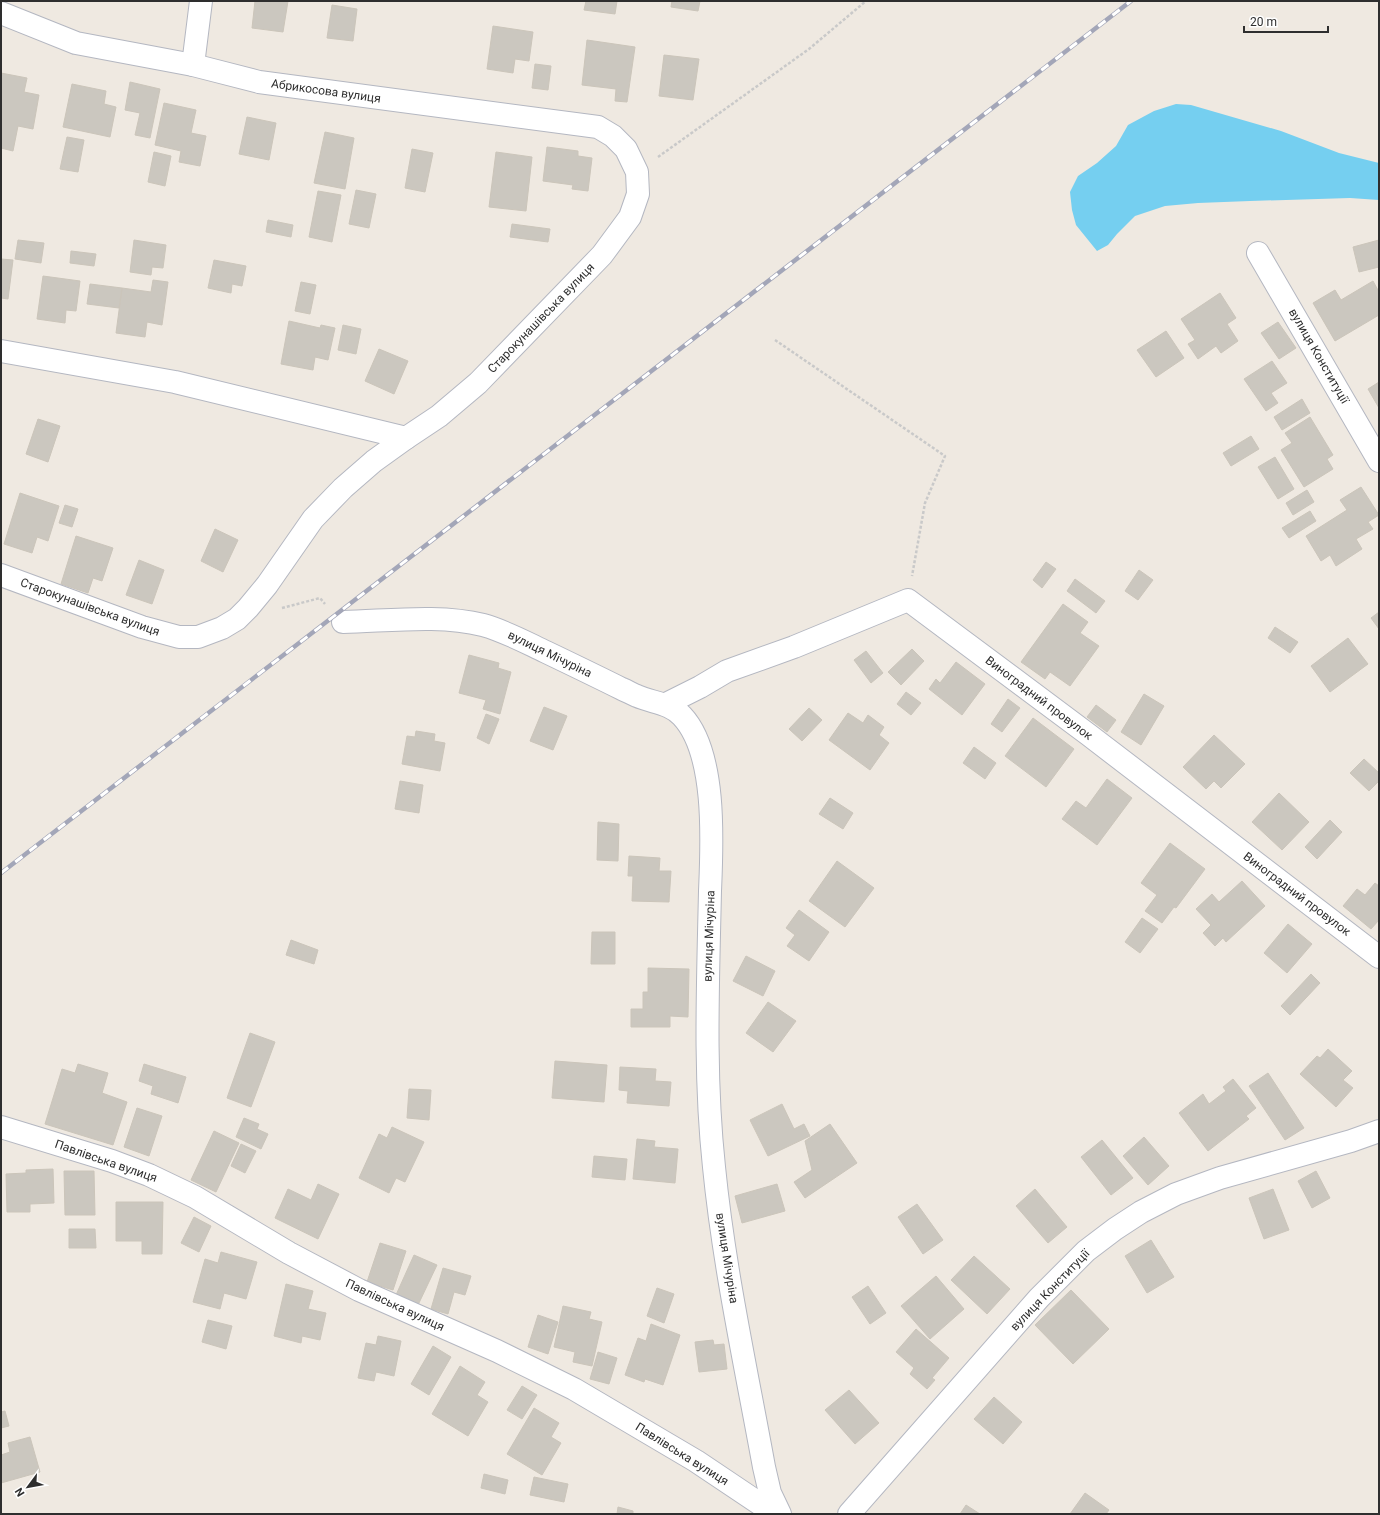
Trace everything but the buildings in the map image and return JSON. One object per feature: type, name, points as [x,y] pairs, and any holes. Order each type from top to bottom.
[{"type":"street","points":[[193,65],[201,1]]},
{"type":"street","name":"Абрикосова вулиця","points":[[1,13],[76,43],[193,65],[259,82],[598,127],[613,136],[626,149],[637,172]]},
{"type":"street","name":"Старокунашівська вулиця","points":[[1,575],[142,627],[179,637],[198,637],[222,628],[237,619],[267,585],[313,519],[343,488],[374,461],[439,416],[478,383],[602,255],[630,217],[638,194],[637,172]]},
{"type":"street","name":"вулиця Конституції","points":[[1258,253],[1379,460]]},
{"type":"street","points":[[1,351],[175,382],[406,438]]},
{"type":"street","points":[[666,704],[700,687],[727,671],[794,647],[908,600]]},
{"type":"street","name":"Виноградний провулок","points":[[908,600],[1089,735],[1379,957]]},
{"type":"street","name":"вулиця Мічуріна","points":[[343,622],[430,620],[483,625],[510,634],[638,697],[666,704],[682,716],[692,730],[701,752],[708,786],[712,843],[706,1033],[714,1167],[724,1248],[764,1467],[770,1493],[780,1514]]},
{"type":"street","points":[[692,730],[691,713],[694,700],[700,687]]},
{"type":"street","name":"Павлівська вулиця","points":[[1,1127],[149,1174],[188,1194],[289,1253],[359,1290],[497,1351],[574,1389],[696,1461],[775,1514]]},
{"type":"street","name":"вулиця Конституції","points":[[849,1514],[1039,1298],[1086,1251],[1115,1229],[1141,1212],[1176,1194],[1220,1178],[1350,1141],[1379,1131]]},
{"type":"path","points":[[637,172],[809,49],[866,1]]},
{"type":"path","points":[[774,340],[945,456],[925,503],[908,600]]},
{"type":"path","points":[[274,609],[320,598],[343,622]]},
{"type":"water","points":[[1176,104],[1191,105],[1281,131],[1339,153],[1379,163],[1379,200],[1350,198],[1198,203],[1165,206],[1135,216],[1108,245],[1097,251],[1076,225],[1072,210],[1070,192],[1078,176],[1097,163],[1116,146],[1128,125],[1154,111]]},
{"type":"railway","points":[[1,873],[1131,1]]}]
